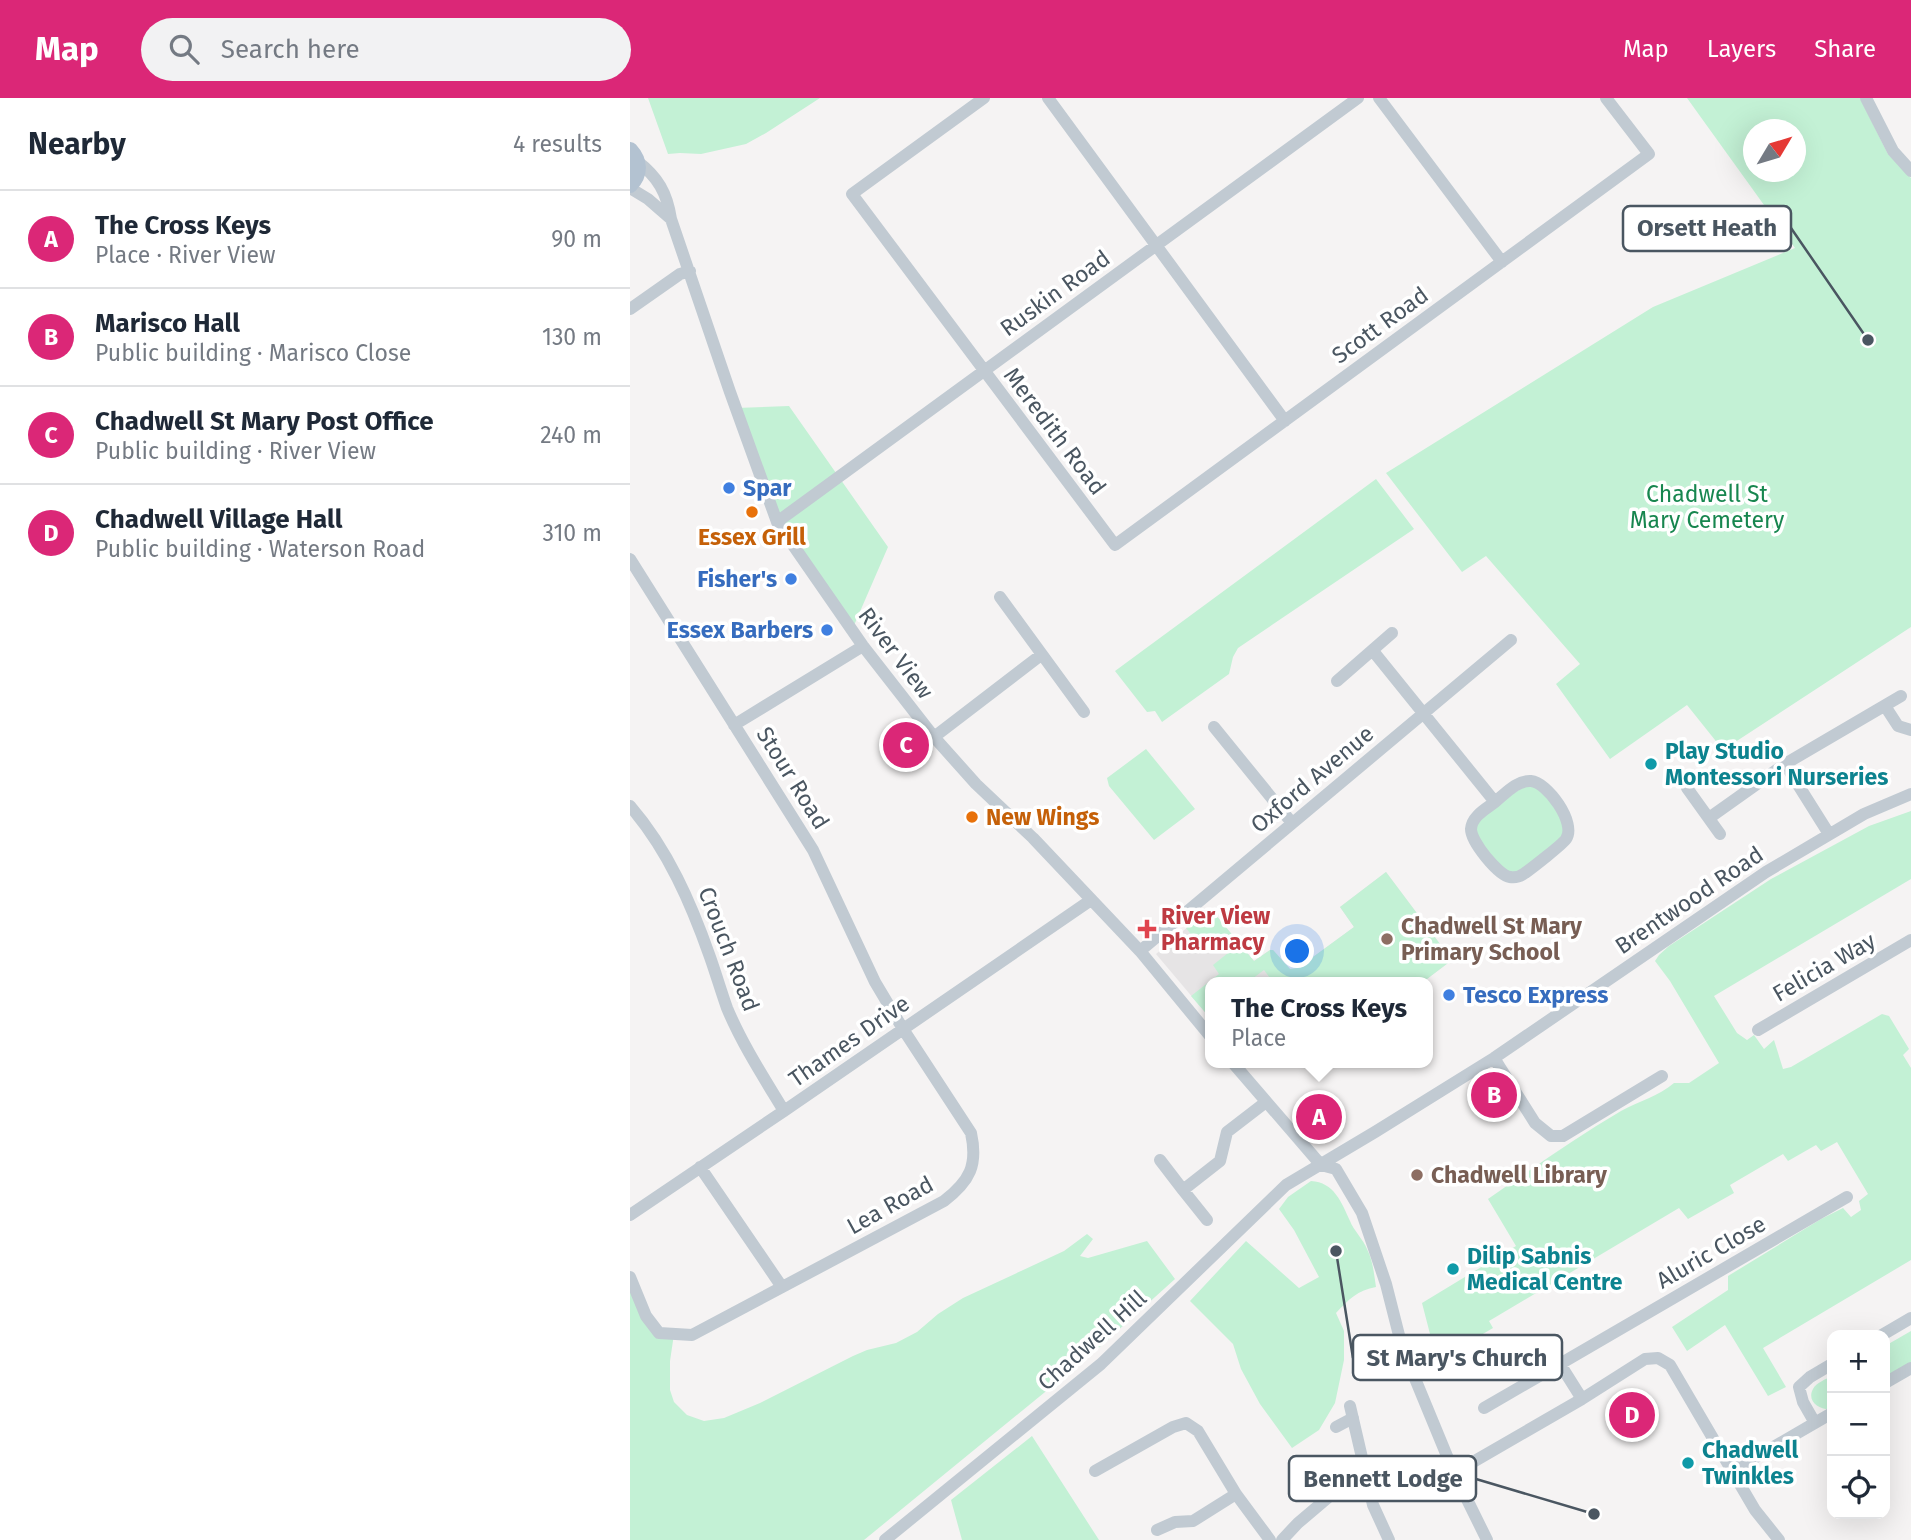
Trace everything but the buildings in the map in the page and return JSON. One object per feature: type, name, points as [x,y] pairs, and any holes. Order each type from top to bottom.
[{"type":"main road","points":[[630,186],[637,175],[634,155]]},
{"type":"street","name":"Meredith Road","points":[[984,98],[852,194],[1103,530]]},
{"type":"street","points":[[1048,98],[1285,421]]},
{"type":"street","name":"Ruskin Road","points":[[777,522],[1358,98]]},
{"type":"street","points":[[1379,98],[1502,262]]},
{"type":"street","name":"Scott Road","points":[[1103,530],[1115,545],[1649,154],[1606,98]]},
{"type":"street","points":[[1867,98],[1894,151],[1911,171]]},
{"type":"street","name":"River View","points":[[634,155],[651,171],[668,199],[671,219],[777,522],[863,646],[934,737],[976,784],[1032,838],[1140,951],[1205,1030]]},
{"type":"street","points":[[630,186],[671,219]]},
{"type":"street","points":[[632,302],[690,271]]},
{"type":"street","name":"Stour Road","points":[[630,559],[813,850],[875,982],[903,1029]]},
{"type":"street","points":[[1000,597],[1084,712]]},
{"type":"street","points":[[1337,681],[1392,633]]},
{"type":"street","name":"Oxford Avenue","points":[[1140,951],[1511,640]]},
{"type":"street","points":[[734,725],[863,646]]},
{"type":"street","points":[[1373,651],[1495,802]]},
{"type":"street","points":[[934,737],[1041,655]]},
{"type":"street","points":[[1709,818],[1785,764],[1901,696]]},
{"type":"street","points":[[1885,706],[1898,726],[1911,730]]},
{"type":"street","points":[[1214,727],[1292,823]]},
{"type":"street","points":[[1785,764],[1829,834]]},
{"type":"street","points":[[1534,781],[1543,787],[1566,815],[1569,828],[1567,839],[1522,875],[1511,878],[1502,874],[1474,842],[1471,829],[1476,816],[1495,802],[1521,782],[1534,781]]},
{"type":"street","points":[[1688,788],[1720,834]]},
{"type":"street","name":"Brentwood Road","points":[[1321,1165],[1494,1058],[1766,872],[1864,814],[1911,794]]},
{"type":"street","name":"Crouch Road","points":[[630,806],[673,868],[694,914],[727,1008],[750,1055],[785,1111]]},
{"type":"street","name":"Thames Drive","points":[[630,1215],[1091,900]]},
{"type":"street","name":"Felicia Way","points":[[1758,1030],[1911,940]]},
{"type":"street","name":"Lea Road","points":[[630,1277],[646,1316],[659,1332],[692,1335],[944,1201],[958,1191],[968,1177],[975,1152],[971,1133],[903,1029]]},
{"type":"street","points":[[1494,1058],[1535,1123],[1551,1136],[1563,1136],[1662,1076]]},
{"type":"street","points":[[1237,1068],[1321,1165],[1336,1169],[1362,1213],[1386,1284],[1402,1347],[1454,1473],[1487,1540]]},
{"type":"street","points":[[1183,1190],[1220,1161],[1227,1132],[1265,1102]]},
{"type":"street","points":[[1160,1160],[1207,1220]]},
{"type":"street","name":"Chadwell Hill","points":[[885,1540],[1101,1364],[1286,1185],[1321,1165]]},
{"type":"street","points":[[700,1167],[782,1287]]},
{"type":"street","name":"Aluric Close","points":[[1484,1408],[1847,1197]]},
{"type":"street","points":[[1890,1330],[1911,1318]]},
{"type":"street","points":[[1454,1473],[1646,1359],[1658,1358],[1670,1365],[1759,1515],[1779,1540]]},
{"type":"street","points":[[1560,1364],[1582,1399]]},
{"type":"street","points":[[1815,1423],[1803,1402],[1799,1387],[1827,1367]]},
{"type":"street","points":[[1890,1380],[1911,1368]]},
{"type":"street","points":[[1336,1427],[1351,1412],[1373,1505],[1390,1540]]},
{"type":"street","points":[[1732,1471],[1827,1416]]},
{"type":"street","points":[[1095,1471],[1173,1427],[1186,1423],[1198,1432],[1236,1494],[1270,1540]]},
{"type":"street","points":[[1282,1540],[1364,1467]]},
{"type":"street","points":[[1157,1530],[1175,1522],[1193,1521],[1236,1494]]},
{"type":"shaded area","name":"Chadwell St Mary Primary School","points":[[1386,872],[1452,960],[1430,977],[1205,977],[1205,1012],[1156,954],[1210,908],[1254,961],[1273,950],[1290,969],[1298,968],[1354,927],[1340,907]]},
{"type":"green space","points":[[648,98],[820,98],[746,144],[701,154],[668,154]]},
{"type":"green space","name":"Chadwell St Mary Cemetery","points":[[1687,98],[1860,98],[1888,154],[1911,178],[1911,627],[1723,750],[1687,705],[1610,759],[1556,684],[1580,664],[1486,556],[1462,572],[1386,473],[1653,307],[1795,248],[1747,182],[1806,182],[1806,119],[1743,119],[1743,176]]},
{"type":"green space","points":[[789,406],[888,547],[852,630],[777,522],[736,408]]},
{"type":"green space","points":[[1376,479],[1414,529],[1238,648],[1229,674],[1162,722],[1155,711],[1147,712],[1115,671]]},
{"type":"green space","points":[[1146,749],[1195,809],[1154,840],[1109,786],[1107,778]]},
{"type":"green space","points":[[1534,781],[1566,815],[1567,839],[1512,878],[1474,842],[1476,816]]},
{"type":"green space","points":[[1911,811],[1911,879],[1714,996],[1737,1033],[1747,1040],[1754,1035],[1764,1049],[1774,1040],[1783,1069],[1791,1067],[1882,1014],[1889,1016],[1909,1049],[1903,1055],[1911,1068],[1911,1260],[1763,1348],[1786,1387],[1768,1396],[1725,1325],[1687,1351],[1672,1327],[1728,1290],[1728,1276],[1843,1208],[1851,1217],[1861,1210],[1859,1201],[1868,1194],[1837,1142],[1821,1151],[1816,1145],[1788,1161],[1783,1154],[1730,1185],[1734,1193],[1688,1219],[1679,1208],[1489,1321],[1493,1328],[1437,1361],[1422,1303],[1516,1246],[1488,1199],[1621,1111],[1674,1083],[1689,1083],[1719,1063],[1655,961],[1659,955],[1771,879],[1869,826]]},
{"type":"green space","name":"Chadwell St Mary Primary School","points":[[1386,872],[1452,960],[1430,977],[1269,977],[1264,970],[1255,977],[1215,977],[1219,974],[1213,965],[1233,949],[1223,935],[1204,951],[1186,928],[1210,908],[1254,961],[1273,950],[1290,969],[1298,968],[1354,927],[1340,907]]},
{"type":"green space","name":"Chadwell St Mary Primary School","points":[[1205,985],[1205,1012],[1191,996]]},
{"type":"green space","points":[[1311,1181],[1326,1185],[1340,1201],[1369,1254],[1376,1287],[1354,1296],[1336,1313],[1344,1331],[1344,1360],[1335,1403],[1319,1430],[1292,1448],[1260,1404],[1241,1369],[1233,1344],[1190,1301],[1246,1241],[1299,1288],[1319,1277],[1294,1230],[1279,1209],[1288,1197]]},
{"type":"green space","points":[[1087,1234],[1093,1239],[1080,1256],[1088,1258],[1147,1241],[1175,1279],[1094,1352],[864,1540],[630,1540],[630,1277],[659,1332],[674,1334],[670,1390],[674,1402],[687,1415],[704,1421],[724,1418],[853,1356],[896,1343],[917,1332],[963,1298],[1064,1251]]},
{"type":"green space","points":[[1911,1331],[1911,1363],[1890,1376],[1890,1343]]},
{"type":"green space","points":[[1827,1378],[1827,1409],[1816,1405],[1811,1398],[1813,1389]]},
{"type":"green space","points":[[1032,1436],[1099,1540],[962,1540],[951,1500]]},
{"type":"place","name":"Orsett Heath","points":[[1868,340]]},
{"type":"place","name":"Spar","points":[[729,488]]},
{"type":"place","name":"Essex Grill","points":[[752,512]]},
{"type":"place","name":"Fisher's","points":[[791,579]]},
{"type":"place","name":"Essex Barbers","points":[[827,630]]},
{"type":"place","name":"Chadwell St Mary Post Office","points":[[906,745]]},
{"type":"place","name":"Play Studio Montessori Nurseries","points":[[1651,764]]},
{"type":"place","name":"New Wings","points":[[972,817]]},
{"type":"place","name":"River View Pharmacy","points":[[1147,929]]},
{"type":"place","name":"Chadwell St Mary Primary School","points":[[1387,939]]},
{"type":"place","name":"Tesco Express","points":[[1449,995]]},
{"type":"place","name":"Marisco Hall","points":[[1494,1095]]},
{"type":"place","name":"The Cross Keys","points":[[1319,1117]]},
{"type":"place","name":"Chadwell Library","points":[[1417,1175]]},
{"type":"place","name":"St Mary's Church","points":[[1336,1251]]},
{"type":"place","name":"Dilip Sabnis Medical Centre","points":[[1453,1269]]},
{"type":"place","name":"Chadwell Village Hall","points":[[1632,1415]]},
{"type":"place","name":"Chadwell Twinkles","points":[[1688,1463]]},
{"type":"place","name":"Bennett Lodge","points":[[1594,1514]]}]
